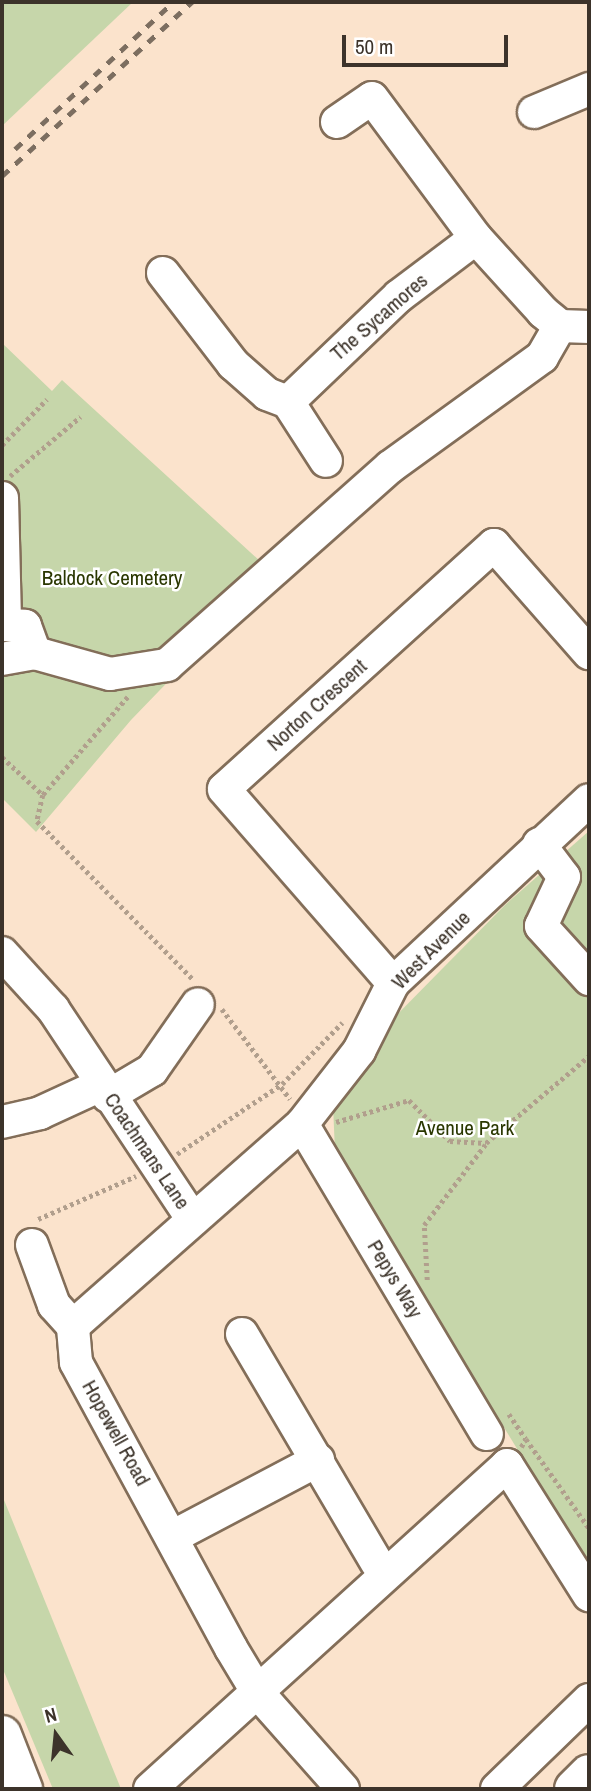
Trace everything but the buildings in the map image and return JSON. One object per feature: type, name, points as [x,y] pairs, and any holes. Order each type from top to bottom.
[{"type":"main road","points":[[2,1735],[23,1789]]},
{"type":"main road","points":[[574,1789],[589,1774]]},
{"type":"street","points":[[534,112],[589,89]]},
{"type":"street","points":[[2,659],[35,653],[110,674],[152,670],[184,653],[390,467],[542,357],[574,326],[476,239],[382,90],[337,122]]},
{"type":"street","name":"The Sycamores","points":[[288,402],[398,296],[476,239]]},
{"type":"street","points":[[163,273],[233,364],[267,394],[288,402],[326,461]]},
{"type":"street","points":[[2,498],[3,624],[25,626],[35,653]]},
{"type":"street","name":"Norton Crescent","points":[[393,983],[224,789],[494,545],[589,653]]},
{"type":"street","name":"West Avenue","points":[[302,1124],[359,1051],[393,983],[538,844],[589,800]]},
{"type":"street","points":[[538,844],[564,877],[541,926],[589,979]]},
{"type":"street","name":"Coachmans Lane","points":[[2,953],[53,1009],[154,1168],[192,1218]]},
{"type":"street","points":[[104,1090],[152,1070],[205,998]]},
{"type":"street","name":"Coachmans Lane","points":[[2,1122],[40,1113],[104,1090]]},
{"type":"street","points":[[29,1234],[54,1306],[73,1326],[192,1218],[302,1124]]},
{"type":"street","name":"Pepys Way","points":[[302,1124],[487,1434]]},
{"type":"street","name":"Hopewell Road","points":[[73,1326],[76,1362],[258,1693],[343,1789]]},
{"type":"street","points":[[242,1334],[377,1563]]},
{"type":"street","points":[[174,1536],[318,1460]]},
{"type":"street","points":[[150,1789],[507,1465],[589,1595]]},
{"type":"street","points":[[497,1789],[589,1700]]},
{"type":"path","points":[[2,445],[47,399]]},
{"type":"path","points":[[2,484],[80,417]]},
{"type":"path","points":[[152,670],[43,795],[37,821],[205,998],[282,1084]]},
{"type":"path","points":[[2,757],[43,795]]},
{"type":"path","points":[[29,1234],[154,1168],[282,1084],[346,1020]]},
{"type":"path","points":[[427,1285],[424,1225],[486,1143],[589,1056]]},
{"type":"path","points":[[302,1124],[350,1121],[409,1100],[450,1140],[486,1143]]},
{"type":"path","points":[[503,1406],[526,1439]]},
{"type":"green space","points":[[2,2],[133,2],[2,126]]},
{"type":"green space","name":"Baldock Cemetery","points":[[2,343],[52,391],[62,380],[273,573],[131,720],[36,832],[2,798]]},
{"type":"green space","name":"Avenue Park","points":[[589,831],[589,1566],[335,1152],[333,1104],[379,1033],[505,905]]},
{"type":"green space","points":[[2,1495],[121,1789],[53,1789],[2,1667]]},
{"type":"railway","points":[[15,149],[173,2]]},
{"type":"railway","points":[[2,176],[192,2]]}]
